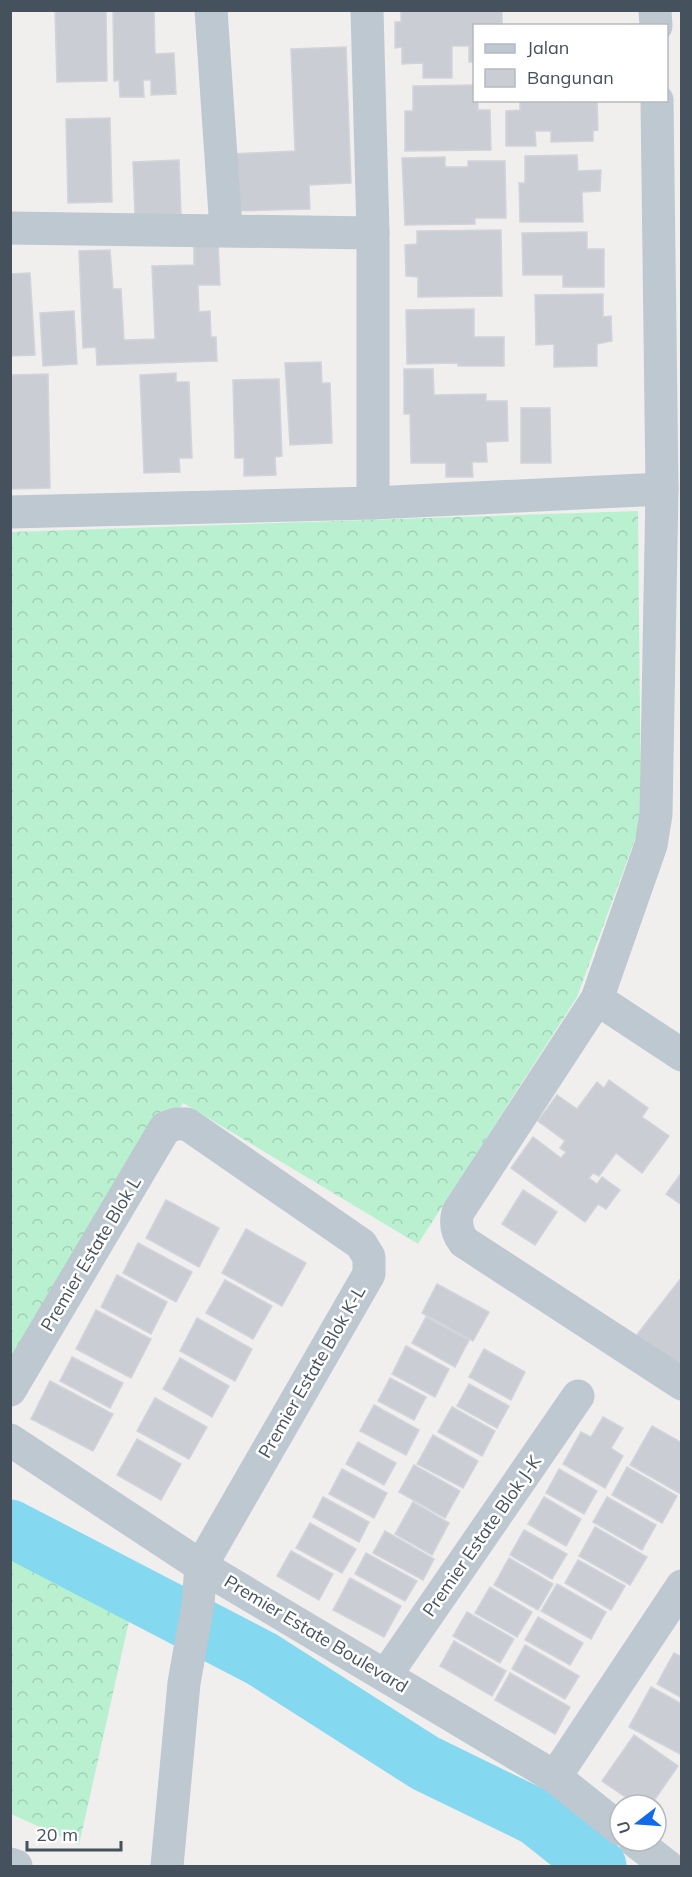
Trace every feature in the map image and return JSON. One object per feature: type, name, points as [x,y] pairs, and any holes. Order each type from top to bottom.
[{"type":"street","points":[[211,10],[226,230]]},
{"type":"street","points":[[367,10],[373,233],[373,504]]},
{"type":"street","points":[[657,102],[662,489],[656,814],[651,846],[597,999],[458,1212],[456,1227],[464,1242],[681,1384]]},
{"type":"street","points":[[10,228],[373,233]]},
{"type":"street","points":[[10,512],[373,504],[662,489]]},
{"type":"street","points":[[597,999],[681,1055]]},
{"type":"street","name":"Premier Estate Blok L","points":[[10,1390],[165,1128],[176,1124]]},
{"type":"street","name":"Premier Estate Blok K-L","points":[[176,1124],[187,1124],[361,1244],[369,1257],[370,1265],[369,1274],[201,1566]]},
{"type":"street","name":"Premier Estate Blok J-K","points":[[386,1675],[578,1396]]},
{"type":"street","name":"Premier Estate Boulevard","points":[[10,1440],[201,1566],[555,1777],[608,1819]]},
{"type":"street","points":[[167,1866],[184,1683],[198,1604],[201,1566]]},
{"type":"street","points":[[555,1777],[681,1586]]},
{"type":"street","points":[[650,1853],[667,1866]]},
{"type":"street","points":[[10,1864],[16,1866]]},
{"type":"green space","points":[[638,511],[641,823],[577,997],[418,1244],[183,1103],[11,1394],[11,532]]},
{"type":"green space","points":[[11,1515],[134,1599],[79,1845],[11,1814]]},
{"type":"building","points":[[55,10],[106,10],[107,81],[57,82]]},
{"type":"building","points":[[113,10],[154,10],[155,54],[174,53],[176,94],[151,95],[151,80],[143,80],[144,97],[120,97],[119,80],[114,81]]},
{"type":"building","points":[[401,10],[502,10],[502,24],[473,24],[473,62],[469,62],[469,46],[452,46],[452,78],[423,78],[423,63],[402,64],[402,47],[395,48],[395,22],[401,22]]},
{"type":"building","points":[[346,47],[351,183],[309,185],[310,209],[232,211],[230,154],[295,151],[291,49]]},
{"type":"building","points":[[473,85],[473,102],[478,102],[478,110],[490,110],[491,150],[405,151],[405,111],[413,111],[413,86]]},
{"type":"building","points":[[520,102],[597,102],[598,130],[593,131],[593,141],[551,142],[551,131],[535,131],[536,146],[506,146],[506,111],[520,110]]},
{"type":"building","points":[[110,118],[112,202],[68,203],[66,119]]},
{"type":"building","points":[[577,155],[578,171],[601,170],[600,191],[582,192],[583,222],[520,222],[519,183],[525,183],[525,156]]},
{"type":"building","points":[[445,157],[445,167],[468,167],[468,161],[505,161],[506,218],[475,218],[475,224],[405,225],[402,158]]},
{"type":"building","points":[[179,160],[181,214],[135,216],[133,162]]},
{"type":"building","points":[[501,230],[502,296],[418,297],[418,277],[406,276],[405,245],[417,244],[417,231]]},
{"type":"building","points":[[587,232],[587,249],[604,249],[604,287],[563,287],[563,275],[523,275],[522,233]]},
{"type":"building","points":[[194,242],[218,242],[220,285],[198,285],[199,312],[210,311],[211,337],[216,337],[217,361],[97,365],[96,347],[83,348],[79,251],[110,250],[113,289],[121,289],[124,340],[155,339],[152,266],[194,265]]},
{"type":"building","points":[[30,273],[35,355],[10,356],[10,274]]},
{"type":"building","points":[[603,294],[603,317],[611,316],[612,341],[597,344],[597,366],[554,367],[554,344],[536,345],[535,295]]},
{"type":"building","points":[[474,309],[474,337],[504,337],[504,366],[458,366],[458,363],[407,364],[406,310]]},
{"type":"building","points":[[74,311],[77,364],[43,366],[40,313]]},
{"type":"building","points":[[321,362],[322,383],[330,383],[332,443],[290,445],[285,363]]},
{"type":"building","points":[[404,369],[433,369],[434,395],[486,394],[486,401],[507,401],[508,441],[486,442],[487,462],[472,462],[473,477],[446,477],[446,463],[411,463],[410,414],[404,414]]},
{"type":"building","points":[[176,373],[176,382],[189,382],[192,458],[179,458],[180,472],[144,473],[140,375]]},
{"type":"building","points":[[48,374],[50,488],[10,489],[10,375]]},
{"type":"building","points":[[279,379],[282,456],[275,457],[276,475],[244,476],[244,458],[235,458],[233,380]]},
{"type":"building","points":[[521,408],[550,408],[551,463],[521,463]]},
{"type":"building","points":[[609,1080],[648,1108],[642,1117],[669,1136],[642,1173],[616,1153],[599,1176],[593,1173],[589,1178],[597,1184],[602,1177],[620,1190],[606,1209],[598,1204],[585,1222],[511,1168],[533,1137],[561,1158],[566,1152],[560,1148],[565,1141],[538,1121],[557,1095],[577,1109],[597,1082],[604,1088]]},
{"type":"building","points":[[682,1172],[682,1205],[666,1194]]},
{"type":"building","points":[[523,1190],[557,1212],[535,1245],[502,1224]]},
{"type":"building","points":[[166,1200],[219,1228],[199,1267],[146,1238]]},
{"type":"building","points":[[246,1229],[306,1263],[282,1306],[222,1273]]},
{"type":"building","points":[[138,1243],[192,1272],[176,1302],[123,1273]]},
{"type":"building","points":[[117,1275],[167,1302],[151,1334],[101,1307]]},
{"type":"building","points":[[682,1277],[682,1368],[632,1341]]},
{"type":"building","points":[[225,1280],[272,1306],[253,1339],[206,1313]]},
{"type":"building","points":[[437,1284],[489,1312],[473,1341],[422,1313]]},
{"type":"building","points":[[96,1310],[151,1339],[131,1378],[76,1349]]},
{"type":"building","points":[[426,1317],[469,1340],[455,1367],[412,1343]]},
{"type":"building","points":[[197,1318],[252,1349],[235,1381],[180,1351]]},
{"type":"building","points":[[406,1346],[449,1369],[435,1397],[392,1374]]},
{"type":"building","points":[[484,1349],[525,1372],[511,1400],[469,1377]]},
{"type":"building","points":[[72,1357],[123,1383],[110,1408],[60,1381]]},
{"type":"building","points":[[180,1358],[229,1386],[212,1417],[163,1389]]},
{"type":"building","points":[[390,1378],[426,1397],[414,1420],[378,1401]]},
{"type":"building","points":[[50,1381],[113,1414],[93,1451],[31,1419]]},
{"type":"building","points":[[469,1384],[509,1406],[497,1428],[457,1406]]},
{"type":"building","points":[[155,1398],[207,1427],[189,1459],[137,1431]]},
{"type":"building","points":[[374,1405],[419,1430],[406,1455],[360,1431]]},
{"type":"building","points":[[452,1407],[495,1431],[482,1456],[438,1432]]},
{"type":"building","points":[[603,1417],[623,1428],[611,1448],[623,1456],[605,1488],[563,1464],[581,1432],[591,1437]]},
{"type":"building","points":[[652,1426],[682,1443],[681,1494],[630,1465]]},
{"type":"building","points":[[433,1435],[478,1461],[463,1488],[417,1464]]},
{"type":"building","points":[[137,1439],[181,1464],[161,1500],[117,1475]]},
{"type":"building","points":[[358,1442],[396,1463],[384,1485],[346,1464]]},
{"type":"building","points":[[414,1465],[460,1491],[445,1518],[399,1492]]},
{"type":"building","points":[[627,1467],[677,1496],[662,1523],[612,1495]]},
{"type":"building","points":[[342,1469],[387,1493],[374,1518],[329,1494]]},
{"type":"building","points":[[559,1469],[597,1491],[584,1514],[546,1493]]},
{"type":"building","points":[[323,1497],[369,1522],[359,1542],[313,1517]]},
{"type":"building","points":[[544,1497],[581,1519],[566,1546],[528,1524]]},
{"type":"building","points":[[607,1497],[656,1525],[642,1550],[593,1522]]},
{"type":"building","points":[[413,1502],[449,1523],[432,1555],[395,1534]]},
{"type":"building","points":[[310,1523],[356,1549],[342,1573],[296,1548]]},
{"type":"building","points":[[595,1527],[647,1557],[630,1585],[579,1556]]},
{"type":"building","points":[[524,1530],[567,1554],[552,1579],[510,1555]]},
{"type":"building","points":[[385,1531],[434,1559],[423,1580],[373,1553]]},
{"type":"building","points":[[291,1551],[333,1574],[319,1600],[277,1576]]},
{"type":"building","points":[[366,1553],[417,1581],[405,1601],[355,1574]]},
{"type":"building","points":[[509,1558],[553,1584],[538,1610],[494,1585]]},
{"type":"building","points":[[578,1560],[625,1586],[611,1610],[565,1583]]},
{"type":"building","points":[[350,1578],[401,1606],[384,1637],[333,1610]]},
{"type":"building","points":[[557,1584],[606,1612],[591,1639],[541,1611]]},
{"type":"building","points":[[490,1587],[532,1612],[517,1637],[475,1613]]},
{"type":"building","points":[[467,1612],[514,1639],[500,1663],[453,1636]]},
{"type":"building","points":[[538,1617],[583,1643],[570,1665],[525,1640]]},
{"type":"building","points":[[454,1641],[506,1671],[492,1696],[440,1666]]},
{"type":"building","points":[[525,1645],[579,1676],[565,1699],[512,1669]]},
{"type":"building","points":[[674,1653],[682,1657],[682,1698],[657,1684]]},
{"type":"building","points":[[510,1673],[570,1707],[555,1734],[495,1700]]},
{"type":"building","points":[[651,1687],[682,1704],[682,1755],[629,1727]]},
{"type":"building","points":[[634,1735],[678,1766],[659,1793],[620,1793],[602,1781]]},
{"type":"waterway","points":[[10,1528],[262,1659],[425,1763],[536,1817],[598,1866]]}]
